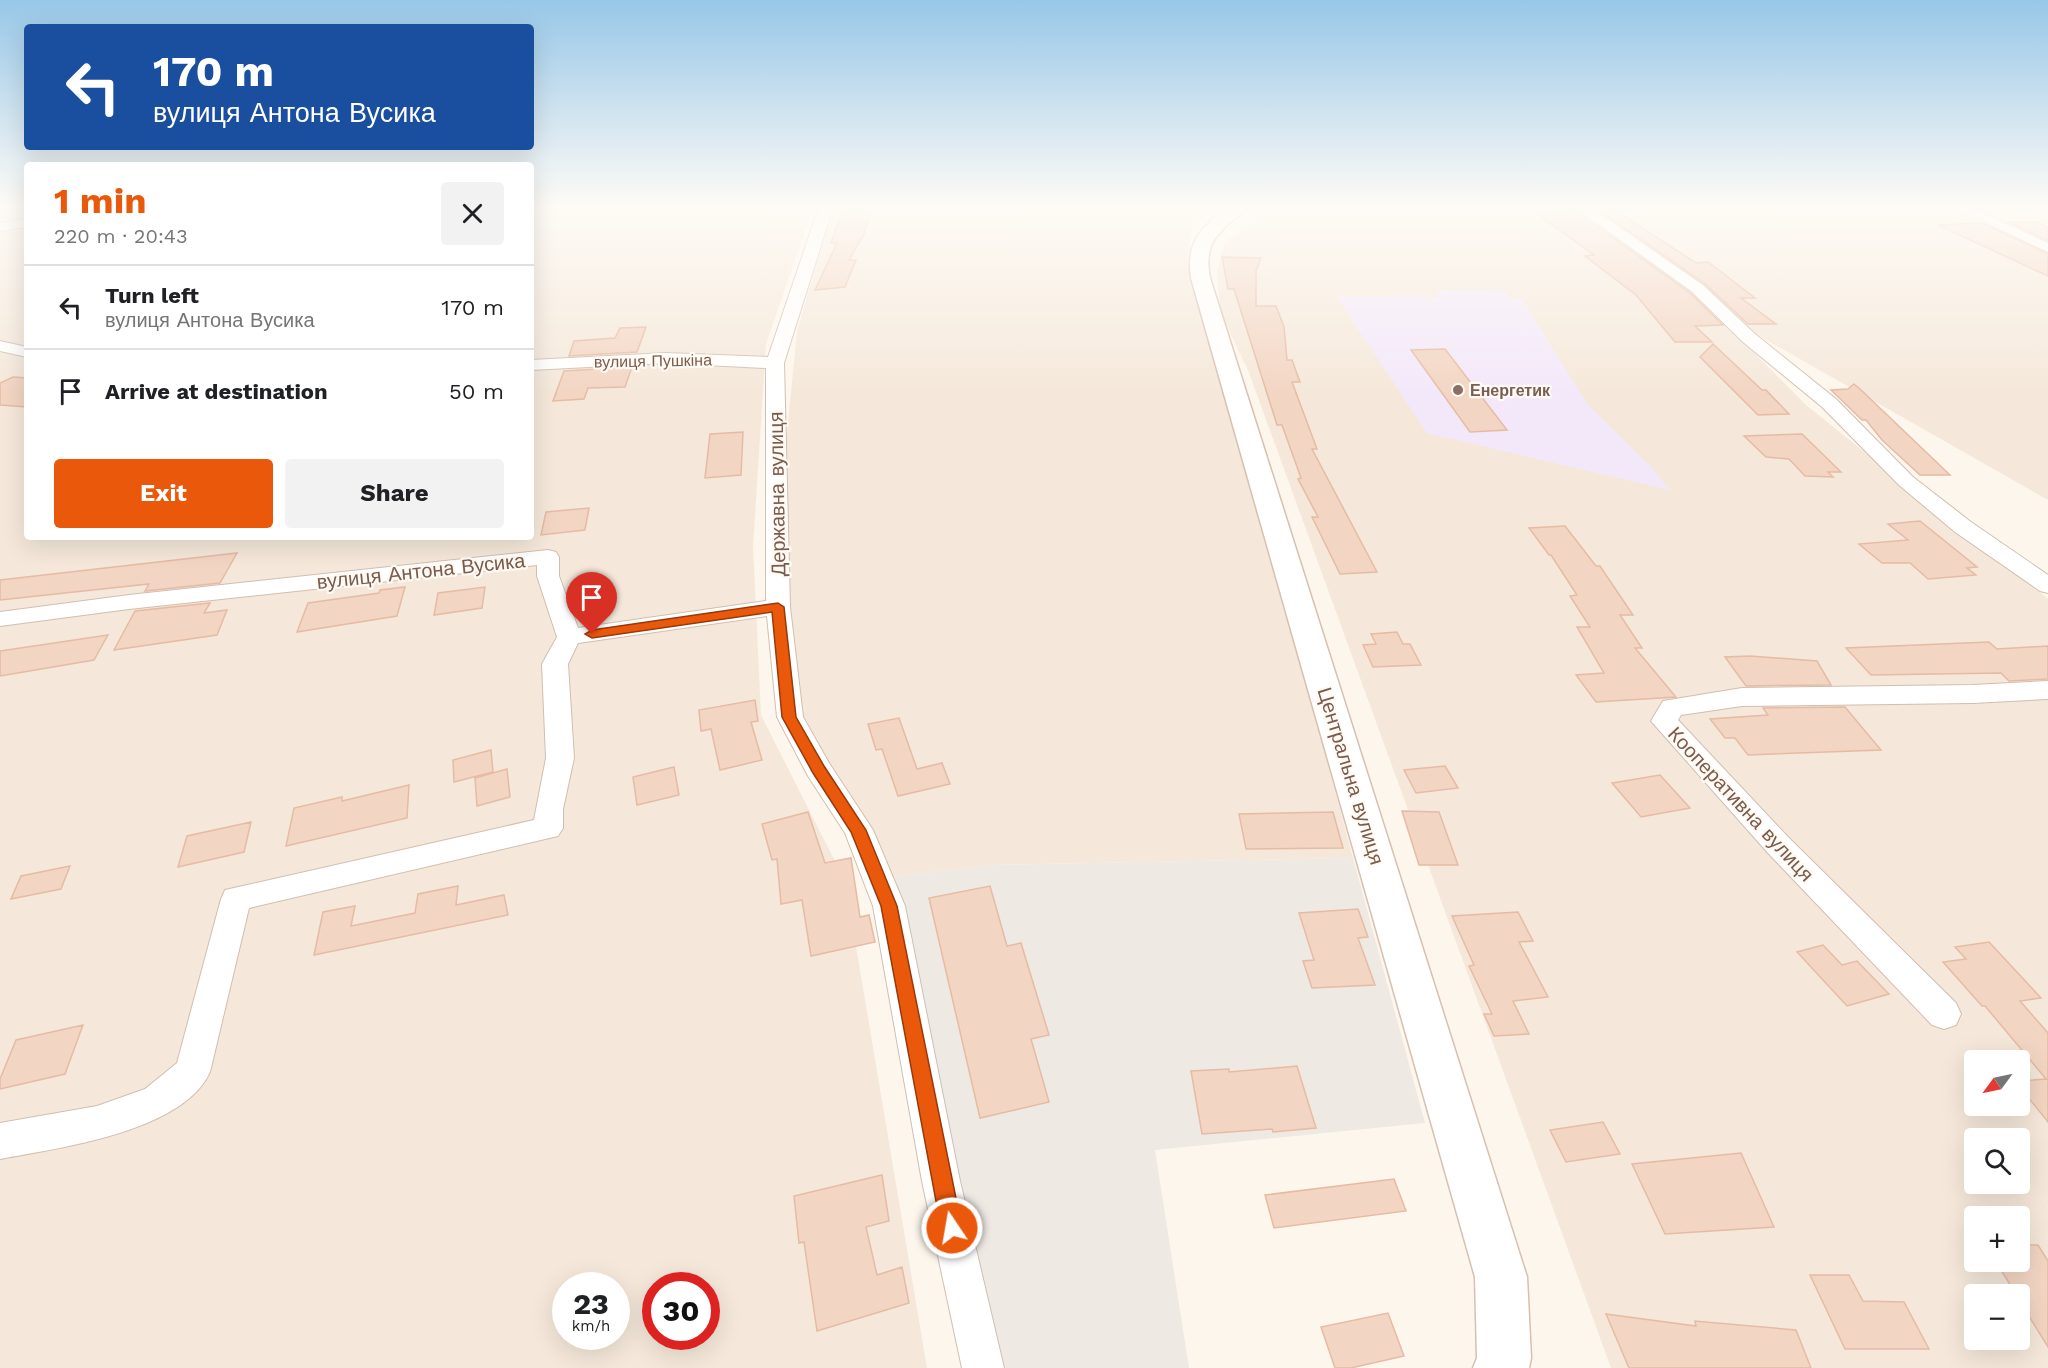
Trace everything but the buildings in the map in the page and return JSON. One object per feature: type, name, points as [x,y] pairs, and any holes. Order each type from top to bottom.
[{"type":"main road","name":"Центральна вулиця","points":[[1199,268],[1198,275],[1214,316],[1501,1277],[1504,1358],[1501,1368]]},
{"type":"street","name":"Державна вулиця","points":[[806,268],[775,363],[778,607],[789,717],[818,769],[858,830],[889,906],[941,1181],[982,1368]]},
{"type":"street","points":[[1668,268],[1697,288],[1749,338],[1829,403],[1905,481],[1963,527],[2048,586]]},
{"type":"street","points":[[0,346],[24,351]]},
{"type":"street","name":"вулиця Пушкіна","points":[[534,365],[666,358],[775,363]]},
{"type":"street","name":"вулиця Антона Вусика","points":[[0,620],[129,602],[548,556],[548,576],[569,637]]},
{"type":"street","points":[[0,1140],[97,1124],[157,1101],[192,1072],[219,974],[236,899],[548,828],[549,809],[560,758],[555,664],[569,637],[778,607]]},
{"type":"street","name":"Кооперативна вулиця","points":[[1944,1014],[1778,845],[1664,721],[1672,707],[1742,697],[1973,694],[2048,690]]},
{"type":"shaded area","points":[[0,268],[24,268],[24,540],[534,540],[534,268],[792,268],[766,344],[753,547],[761,715],[845,881],[927,1368],[0,1368]]},
{"type":"shaded area","points":[[815,268],[1190,268],[1218,354],[1353,858],[991,865],[890,877],[860,810],[802,734],[780,594],[787,432],[797,332]]},
{"type":"shaded area","points":[[1218,268],[1658,268],[1697,295],[1806,405],[2048,599],[2048,1368],[1611,1368],[1248,370],[1220,312]]},
{"type":"shaded area","points":[[1673,268],[2048,268],[2048,500],[1747,329],[1691,280]]},
{"type":"shaded area","points":[[1437,290],[1505,291],[1509,298],[1521,298],[1588,405],[1649,465],[1670,490],[1427,433],[1336,296],[1438,297]]},
{"type":"shaded area","points":[[1353,858],[1425,1123],[1155,1150],[1189,1368],[1000,1368],[890,877],[991,865]]},
{"type":"place","name":"Енергетик","points":[[1458,390]]},
{"type":"route","points":[[592,634],[778,607],[789,717],[818,769],[858,830],[889,906],[952,1228]]}]
